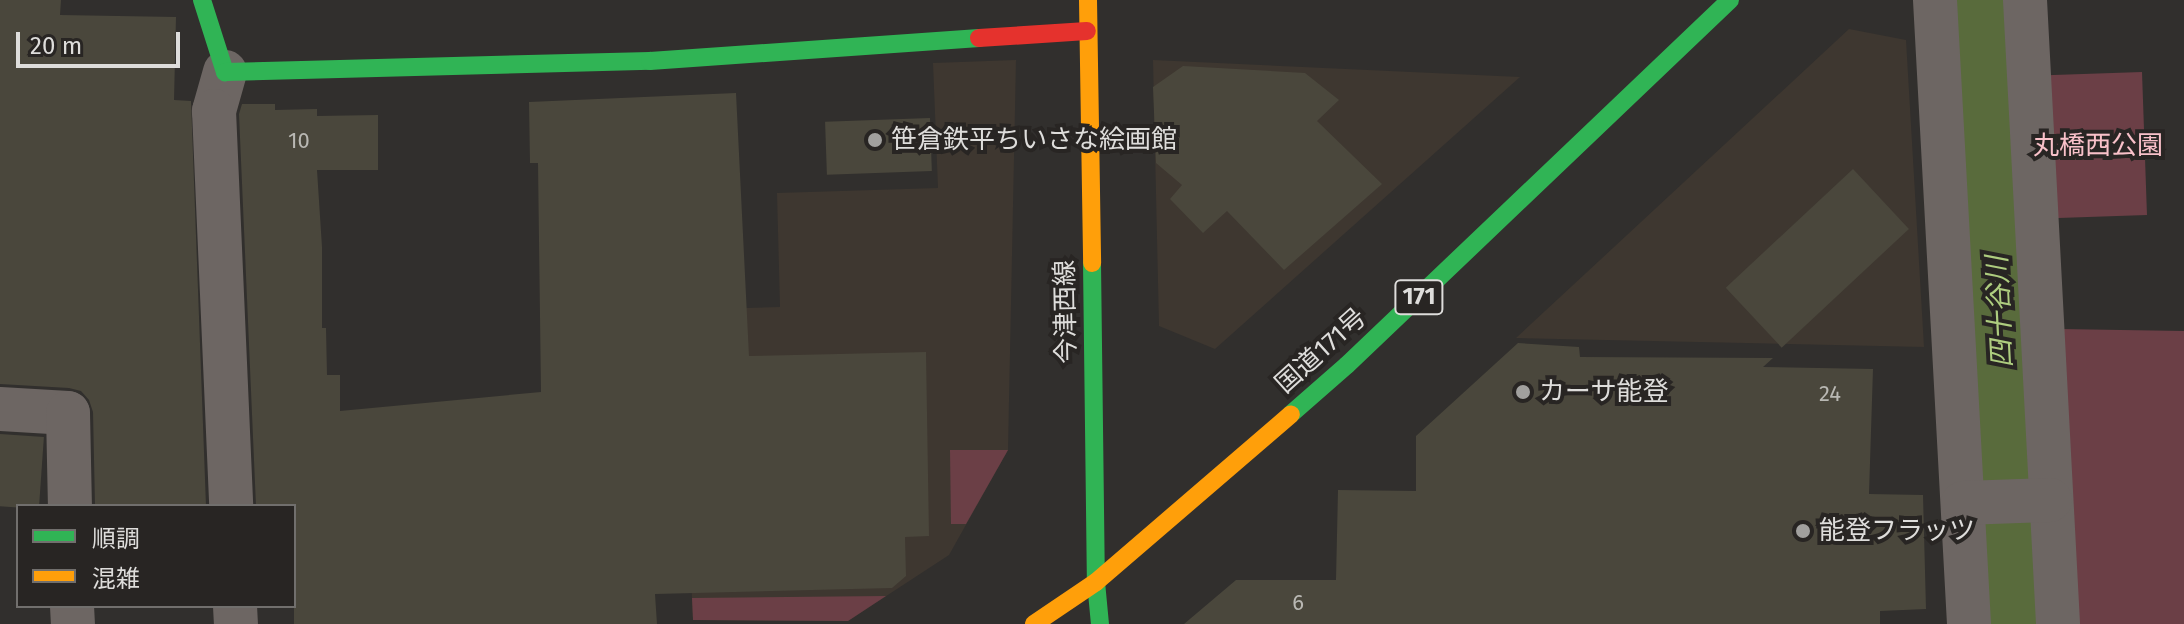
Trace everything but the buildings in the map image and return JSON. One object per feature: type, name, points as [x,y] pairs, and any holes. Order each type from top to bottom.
[{"type":"main road","points":[[202,0],[225,72],[650,61],[1087,31]]},
{"type":"main road","name":"今津西線","points":[[1088,0],[1096,582],[1100,624]]},
{"type":"main road","name":"国道171号","points":[[1034,624],[1096,582],[1347,365],[1730,0]]},
{"type":"street","points":[[1935,0],[2008,501],[2058,624]]},
{"type":"street","points":[[1969,624],[2008,501],[2025,0]]},
{"type":"street","points":[[225,72],[214,111],[231,504]]},
{"type":"street","points":[[0,409],[68,413],[70,504]]},
{"type":"shaded area","points":[[1849,29],[1906,40],[1924,347],[1516,338]]},
{"type":"shaded area","points":[[1016,60],[1008,450],[949,555],[848,621],[693,620],[679,310],[780,307],[777,193],[938,188],[933,63]]},
{"type":"shaded area","points":[[1153,60],[1520,77],[1215,349],[1159,326]]},
{"type":"green space","name":"丸橋西公園","points":[[2142,72],[2147,215],[2051,218],[2046,75]]},
{"type":"green space","points":[[2059,329],[2184,331],[2184,624],[2078,624]]},
{"type":"green space","points":[[950,450],[1008,450],[966,524],[951,524]]},
{"type":"green space","points":[[886,596],[848,621],[693,620],[692,598]]},
{"type":"waterway","name":"四十谷川","points":[[1985,0],[2016,624]]},
{"type":"traffic: fast","points":[[202,0],[225,72],[650,61],[979,38]]},
{"type":"traffic: fast","points":[[1291,414],[1347,365],[1730,0]]},
{"type":"traffic: fast","points":[[1092,263],[1096,582],[1100,624]]},
{"type":"traffic: slow","points":[[1088,0],[1092,263]]},
{"type":"traffic: slow","points":[[1034,624],[1096,582],[1291,414]]},
{"type":"traffic: jam","points":[[979,38],[1087,31]]},
{"type":"place","name":"笹倉鉄平ちいさな絵画館","points":[[875,140]]},
{"type":"place","name":"カーサ能登","points":[[1523,392]]},
{"type":"place","name":"能登フラッツ","points":[[1803,531]]}]
